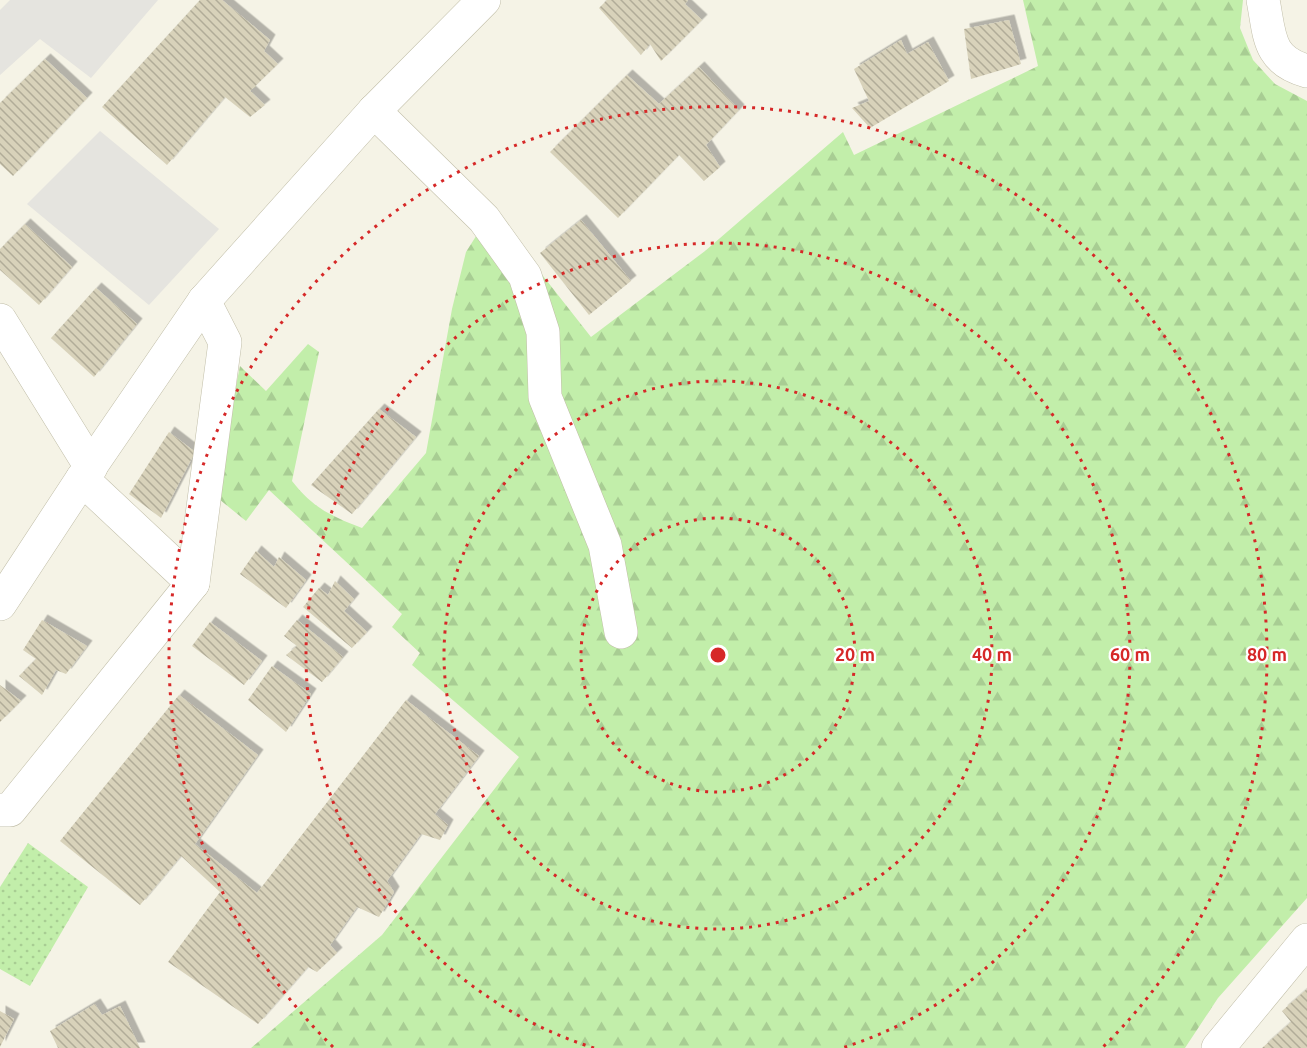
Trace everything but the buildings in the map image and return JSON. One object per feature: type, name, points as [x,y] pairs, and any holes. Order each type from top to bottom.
[{"type":"street","points":[[0,604],[86,473],[204,301],[374,111],[484,0]]},
{"type":"street","points":[[1263,0],[1273,49],[1291,67],[1307,71]]},
{"type":"street","points":[[374,111],[484,219],[525,276],[543,332],[545,397],[605,545],[621,632]]},
{"type":"street","points":[[0,810],[10,810],[193,583],[225,342],[204,301]]},
{"type":"street","points":[[0,320],[86,473],[193,583]]},
{"type":"street","points":[[1218,1048],[1307,940]]},
{"type":"green space","points":[[1023,0],[1243,0],[1240,28],[1253,60],[1275,84],[1307,101],[1307,898],[1218,998],[1185,1048],[251,1048],[382,935],[519,757],[412,665],[420,653],[392,627],[402,614],[269,490],[246,521],[214,495],[240,366],[266,391],[308,344],[319,352],[292,481],[315,505],[362,528],[426,453],[452,309],[466,252],[492,211],[591,337],[705,251],[843,132],[854,155],[1038,66]]},
{"type":"green space","points":[[28,843],[88,887],[30,986],[0,969],[0,887]]},
{"type":"shaded area","points":[[10,0],[158,0],[91,78],[40,39],[0,75],[0,10]]},
{"type":"shaded area","points":[[100,131],[219,229],[149,305],[27,204]]}]
